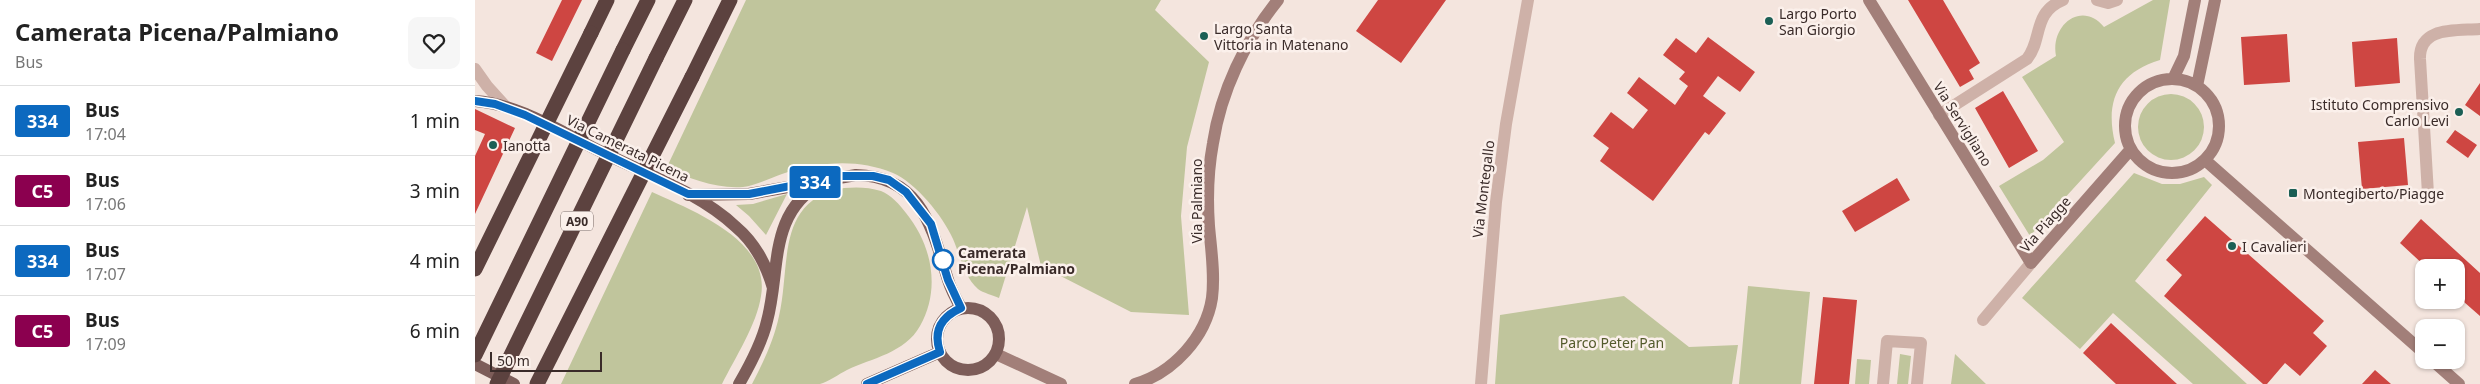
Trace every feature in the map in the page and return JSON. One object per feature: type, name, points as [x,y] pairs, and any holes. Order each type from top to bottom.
[{"type":"highway","points":[[475,269],[607,0]]},
{"type":"highway","name":"A90","points":[[475,355],[648,0]]},
{"type":"highway","name":"A90","points":[[497,384],[685,0]]},
{"type":"highway","points":[[537,384],[730,0]]},
{"type":"main road","name":"Via Camerata Picena","points":[[475,101],[506,107],[688,194],[749,194],[826,181],[842,176],[873,176],[889,180],[901,188],[931,224],[948,280],[961,308]]},
{"type":"main road","points":[[739,384],[764,331],[773,288],[777,248],[785,224],[802,199],[826,181]]},
{"type":"main road","points":[[688,194],[725,218],[746,236],[765,266],[773,288]]},
{"type":"main road","points":[[961,308],[979,309],[988,314],[995,322],[999,342],[996,354],[989,362],[982,366],[963,369],[945,360],[940,352],[937,334],[940,324],[945,316],[961,308]]},
{"type":"main road","points":[[867,384],[940,352]]},
{"type":"main road","points":[[475,364],[514,384]]},
{"type":"street","name":"Via Palmiano","points":[[1135,384],[1158,374],[1182,355],[1199,331],[1210,306],[1213,279],[1208,193],[1216,125],[1226,91],[1241,58],[1264,19],[1278,0]]},
{"type":"street","name":"Via Montegallo","points":[[1481,384],[1498,182],[1506,124],[1529,0]]},
{"type":"street","name":"Via Servigliano","points":[[1869,0],[2031,263]]},
{"type":"street","points":[[1939,115],[2027,60],[2033,48],[2041,19],[2054,5],[2063,0]]},
{"type":"street","points":[[2097,0],[2108,3],[2117,0]]},
{"type":"street","points":[[2173,79],[2184,56],[2195,0]]},
{"type":"street","points":[[2197,86],[2215,0]]},
{"type":"street","points":[[2428,194],[2420,59],[2421,46],[2427,38],[2436,33],[2480,29]]},
{"type":"street","points":[[475,69],[506,107]]},
{"type":"street","points":[[2173,79],[2197,86],[2213,104],[2219,125],[2214,147],[2205,160],[2190,170],[2164,173],[2145,164],[2131,149],[2126,134],[2125,122],[2132,102],[2148,86],[2173,79]]},
{"type":"street","name":"Via Piagge","points":[[1983,320],[2131,149]]},
{"type":"street","points":[[2205,160],[2415,345]]},
{"type":"street","points":[[1883,384],[1887,341],[1921,344],[1917,384]]},
{"type":"street","points":[[996,354],[1061,384]]},
{"type":"street","points":[[2442,369],[2459,384]]},
{"type":"green space","points":[[746,0],[1161,0],[1155,10],[1209,62],[1187,147],[1181,216],[1189,315],[1131,312],[1041,266],[1027,207],[999,298],[978,289],[973,284],[943,220],[919,192],[893,173],[865,165],[824,164],[782,174],[757,184],[733,187],[703,182],[666,169]]},
{"type":"green space","points":[[2153,0],[2170,0],[2160,60],[2133,73],[2124,81],[2114,102],[2112,115],[2115,143],[2030,236],[1999,186],[2043,160],[2064,142],[2022,77],[2056,56],[2055,45],[2058,35],[2063,26],[2070,20],[2078,16],[2086,16],[2095,19],[2104,27]]},
{"type":"green space","points":[[2165,94],[2177,94],[2189,99],[2199,109],[2204,121],[2202,140],[2189,155],[2177,160],[2165,160],[2153,155],[2143,145],[2138,133],[2138,121],[2143,109],[2153,99]]},
{"type":"green space","points":[[2134,173],[2162,184],[2180,184],[2204,177],[2212,185],[2135,281],[2247,384],[2193,384],[2113,313],[2080,349],[2022,298]]},
{"type":"green space","points":[[844,188],[867,188],[885,193],[898,204],[915,226],[927,253],[932,282],[926,312],[920,326],[906,343],[897,349],[847,370],[823,383],[752,384],[768,351],[777,325],[790,237],[796,220],[806,206],[822,195]]},
{"type":"green space","points":[[652,192],[687,208],[725,230],[741,243],[754,259],[761,276],[761,296],[759,307],[750,329],[722,384],[561,384]]},
{"type":"green space","points":[[787,194],[766,235],[736,205],[753,204]]},
{"type":"green space","points":[[1748,286],[1810,292],[1801,384],[1739,384]]},
{"type":"green space","name":"Parco Peter Pan","points":[[1624,296],[1689,347],[1738,345],[1732,384],[1495,384],[1500,315]]},
{"type":"green space","points":[[1900,354],[1911,356],[1908,384],[1897,384]]},
{"type":"green space","points":[[1955,354],[1986,384],[1951,384]]},
{"type":"green space","points":[[1857,359],[1871,360],[1869,384],[1855,384]]},
{"type":"building","points":[[562,0],[582,0],[552,61],[536,53]]},
{"type":"building","points":[[1378,0],[1446,0],[1401,63],[1356,31]]},
{"type":"building","points":[[1908,0],[1943,0],[1980,63],[1969,70],[1974,79],[1960,87]]},
{"type":"building","points":[[2287,34],[2290,82],[2244,85],[2241,37]]},
{"type":"building","points":[[1708,37],[1755,72],[1740,92],[1718,76],[1703,96],[1726,113],[1709,135],[1705,132],[1653,201],[1600,161],[1609,148],[1593,136],[1611,112],[1633,129],[1648,110],[1627,93],[1639,77],[1675,105],[1688,86],[1679,79],[1685,72],[1663,55],[1676,38],[1696,53]]},
{"type":"building","points":[[2397,38],[2400,83],[2355,87],[2352,42]]},
{"type":"building","points":[[2480,83],[2480,116],[2465,105]]},
{"type":"building","points":[[2003,91],[2038,151],[2009,168],[1975,108]]},
{"type":"building","name":"Ianotta","points":[[475,109],[515,128],[475,214],[475,156],[485,134],[475,130]]},
{"type":"building","points":[[2455,130],[2477,145],[2468,158],[2446,142]]},
{"type":"building","points":[[2404,138],[2408,185],[2362,189],[2358,142]]},
{"type":"building","points":[[1897,178],[1910,200],[1855,232],[1842,211]]},
{"type":"building","points":[[2205,216],[2324,321],[2313,333],[2327,346],[2300,376],[2285,363],[2267,384],[2263,384],[2164,296],[2182,275],[2166,260]]},
{"type":"building","points":[[2421,219],[2465,259],[2417,259],[2400,243]]},
{"type":"building","points":[[2465,259],[2480,273],[2480,316],[2465,303]]},
{"type":"building","points":[[1823,297],[1857,300],[1849,384],[1814,384]]},
{"type":"building","points":[[2111,323],[2177,384],[2116,384],[2083,353]]},
{"type":"building","points":[[2375,370],[2391,384],[2362,384]]},
{"type":"bus line","name":"334","points":[[475,101],[506,107],[525,115],[688,194],[749,194],[856,175],[879,176],[898,186],[906,192],[931,224],[948,280],[961,308],[945,316],[940,324],[937,334],[940,352],[867,384]]},
{"type":"place","name":"Largo Porto San Giorgio","points":[[1769,21]]},
{"type":"place","name":"Largo Santa Vittoria in Matenano","points":[[1204,36]]},
{"type":"place","name":"Istituto Comprensivo Carlo Levi","points":[[2459,112]]},
{"type":"place","name":"Ianotta","points":[[493,145]]},
{"type":"place","name":"Montegiberto/Piagge","points":[[2293,193]]},
{"type":"place","name":"I Cavalieri","points":[[2232,246]]},
{"type":"place","name":"Camerata Picena/Palmiano","points":[[943,260]]}]
